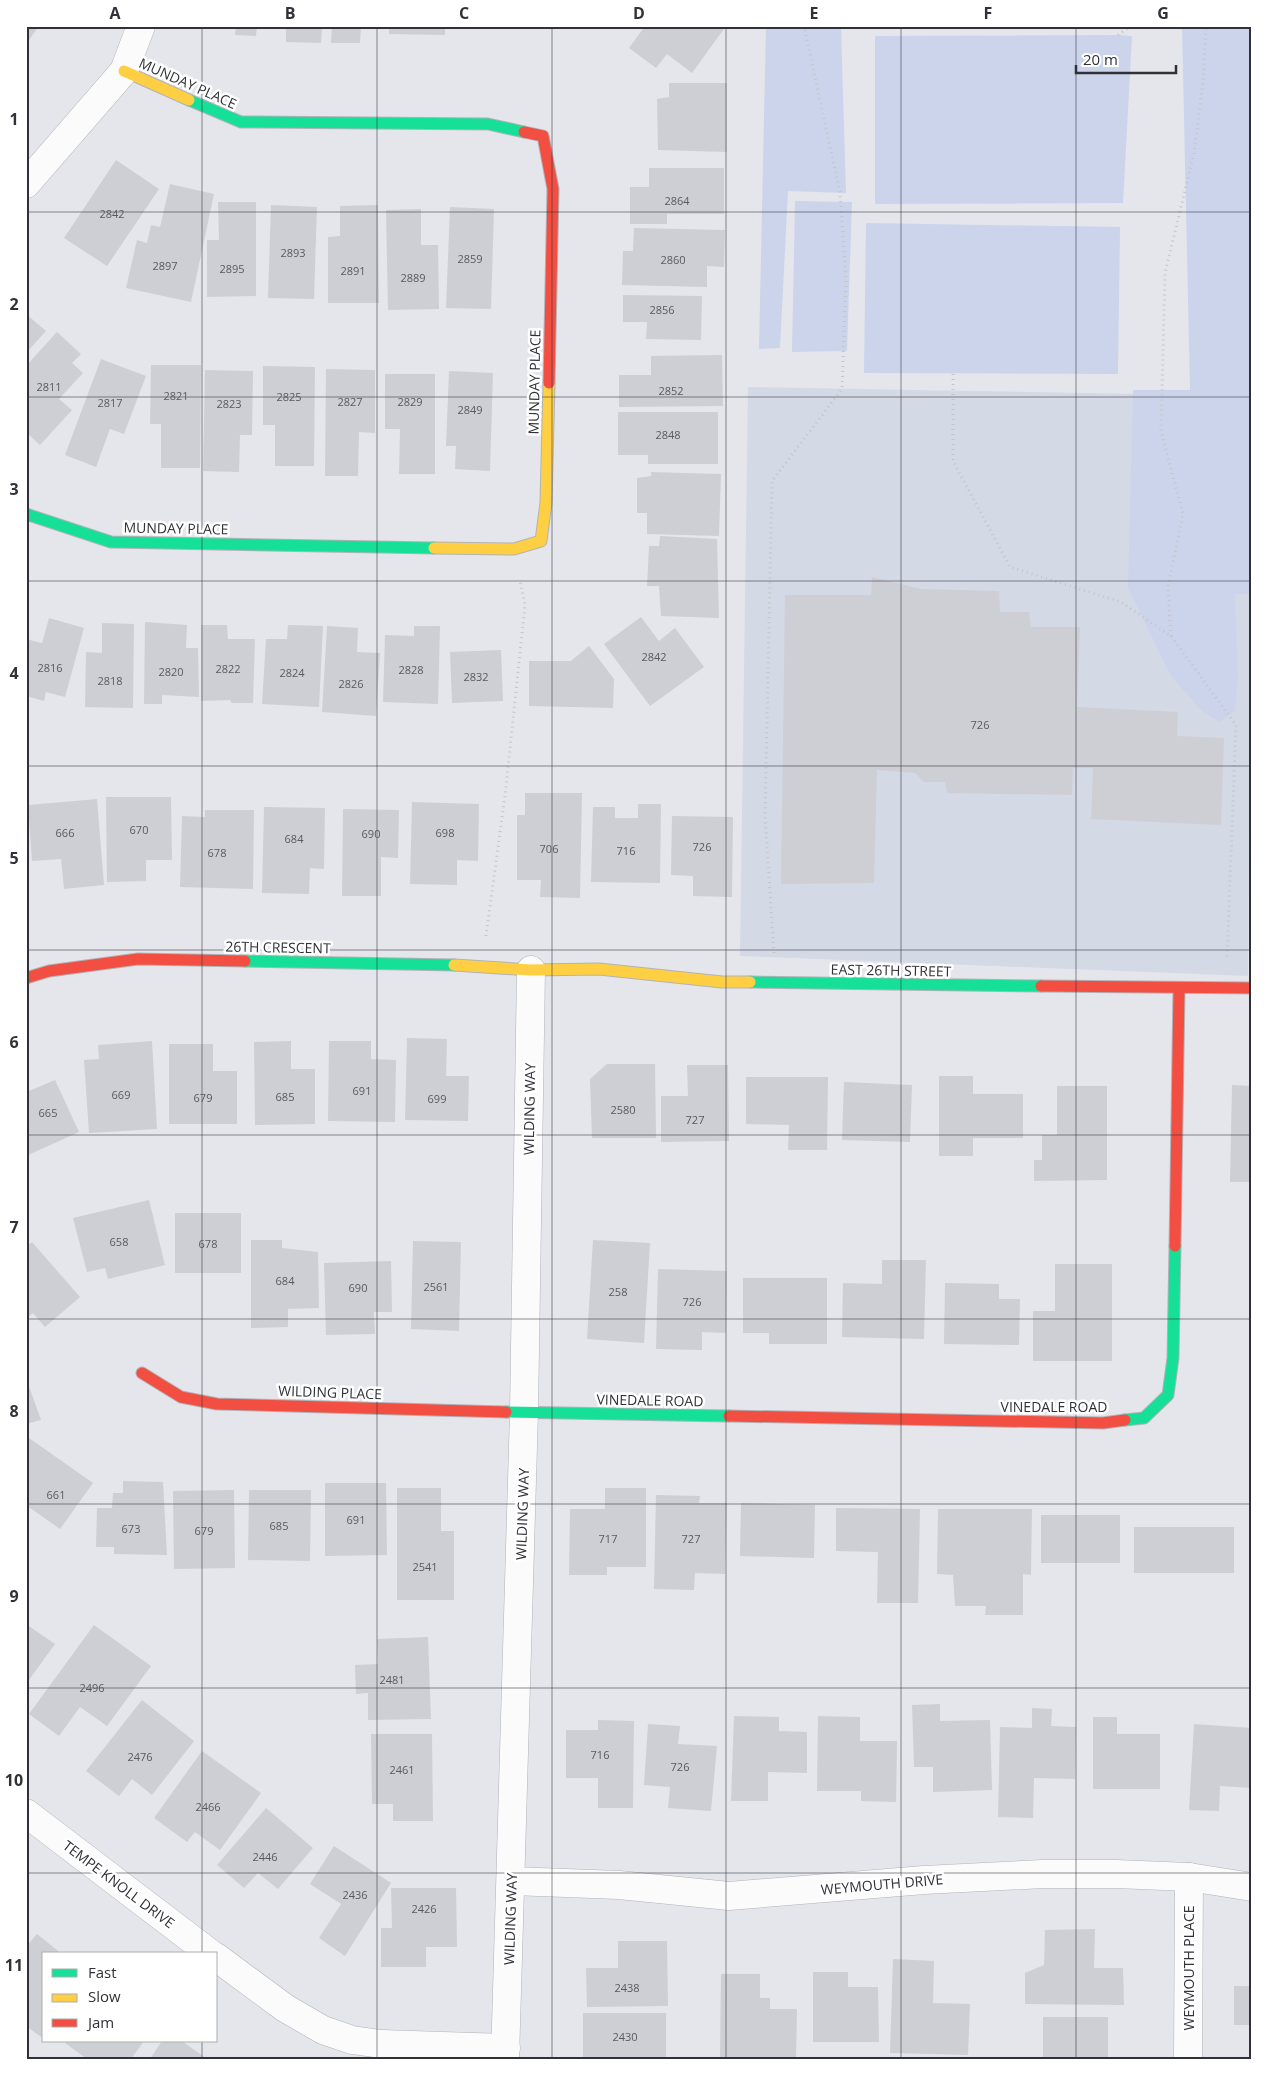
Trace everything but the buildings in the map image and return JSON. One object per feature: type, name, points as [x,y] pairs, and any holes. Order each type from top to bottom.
[{"type":"street","points":[[26,184],[124,70],[141,26]]},
{"type":"street","name":"MUNDAY PLACE","points":[[26,514],[111,542],[514,549],[541,541],[546,503],[553,189],[543,136],[488,124],[241,122],[124,70]]},
{"type":"street","name":"26TH CRESCENT","points":[[26,978],[49,971],[138,959],[483,966],[531,970]]},
{"type":"street","name":"EAST 26TH STREET","points":[[531,970],[599,969],[722,982],[1179,989],[1252,988]]},
{"type":"street","name":"WILDING WAY","points":[[506,2053],[524,1412],[531,970]]},
{"type":"street","name":"VINEDALE ROAD","points":[[524,1412],[1102,1423],[1144,1418],[1168,1396],[1173,1358],[1179,989]]},
{"type":"street","name":"WILDING PLACE","points":[[142,1373],[181,1397],[217,1404],[524,1412]]},
{"type":"street","name":"TEMPE KNOLL DRIVE","points":[[26,1813],[209,1952]]},
{"type":"street","name":"WEYMOUTH DRIVE","points":[[512,1881],[619,1884],[728,1896],[995,1875],[1116,1874],[1189,1877],[1252,1887]]},
{"type":"street","name":"WEYMOUTH PLACE","points":[[1188,2059],[1189,1877]]},
{"type":"street","points":[[218,1958],[284,2008],[323,2030],[352,2040],[381,2044],[506,2053]]},
{"type":"path","points":[[776,983],[765,817],[772,481],[842,389],[846,282],[840,193],[804,26]]},
{"type":"path","points":[[1118,35],[1131,26]]},
{"type":"path","points":[[1172,636],[1168,587],[1183,514],[1161,431],[1165,273],[1194,153],[1203,82],[1206,26]]},
{"type":"path","points":[[953,374],[953,461],[1010,567],[1121,602],[1172,636],[1236,725],[1226,988]]},
{"type":"path","points":[[483,966],[505,796],[525,605],[514,549]]},
{"type":"shaded area","points":[[766,26],[841,26],[846,193],[788,191],[780,348],[759,349]]},
{"type":"shaded area","points":[[1182,26],[1252,26],[1252,594],[1235,594],[1238,675],[1235,711],[1219,722],[1201,710],[1171,676],[1128,588],[1133,390],[1190,390]]},
{"type":"shaded area","points":[[875,36],[1132,36],[1123,203],[875,204]]},
{"type":"shaded area","points":[[795,201],[852,202],[847,351],[792,352]]},
{"type":"shaded area","points":[[866,223],[1120,227],[1118,374],[864,373]]},
{"type":"shaded area","points":[[748,387],[1252,396],[1248,976],[740,956]]},
{"type":"traffic: fast","points":[[189,100],[241,122],[488,124],[524,132]]},
{"type":"traffic: fast","points":[[26,514],[111,542],[434,548]]},
{"type":"traffic: fast","points":[[245,961],[454,965]]},
{"type":"traffic: fast","points":[[750,982],[1041,986]]},
{"type":"traffic: fast","points":[[1125,1420],[1144,1418],[1168,1395],[1173,1358],[1175,1246]]},
{"type":"traffic: fast","points":[[506,1412],[729,1416]]},
{"type":"traffic: slow","points":[[124,71],[189,100]]},
{"type":"traffic: slow","points":[[434,548],[514,549],[541,541],[546,503],[549,383]]},
{"type":"traffic: slow","points":[[454,965],[531,970],[599,969],[722,982],[750,982]]},
{"type":"traffic: jam","points":[[524,132],[543,136],[553,189],[549,383]]},
{"type":"traffic: jam","points":[[26,978],[49,971],[138,959],[245,961]]},
{"type":"traffic: jam","points":[[1041,986],[1252,988]]},
{"type":"traffic: jam","points":[[1175,1246],[1179,989]]},
{"type":"traffic: jam","points":[[142,1373],[181,1397],[217,1404],[506,1412]]},
{"type":"traffic: jam","points":[[729,1416],[1103,1423],[1125,1420]]}]
